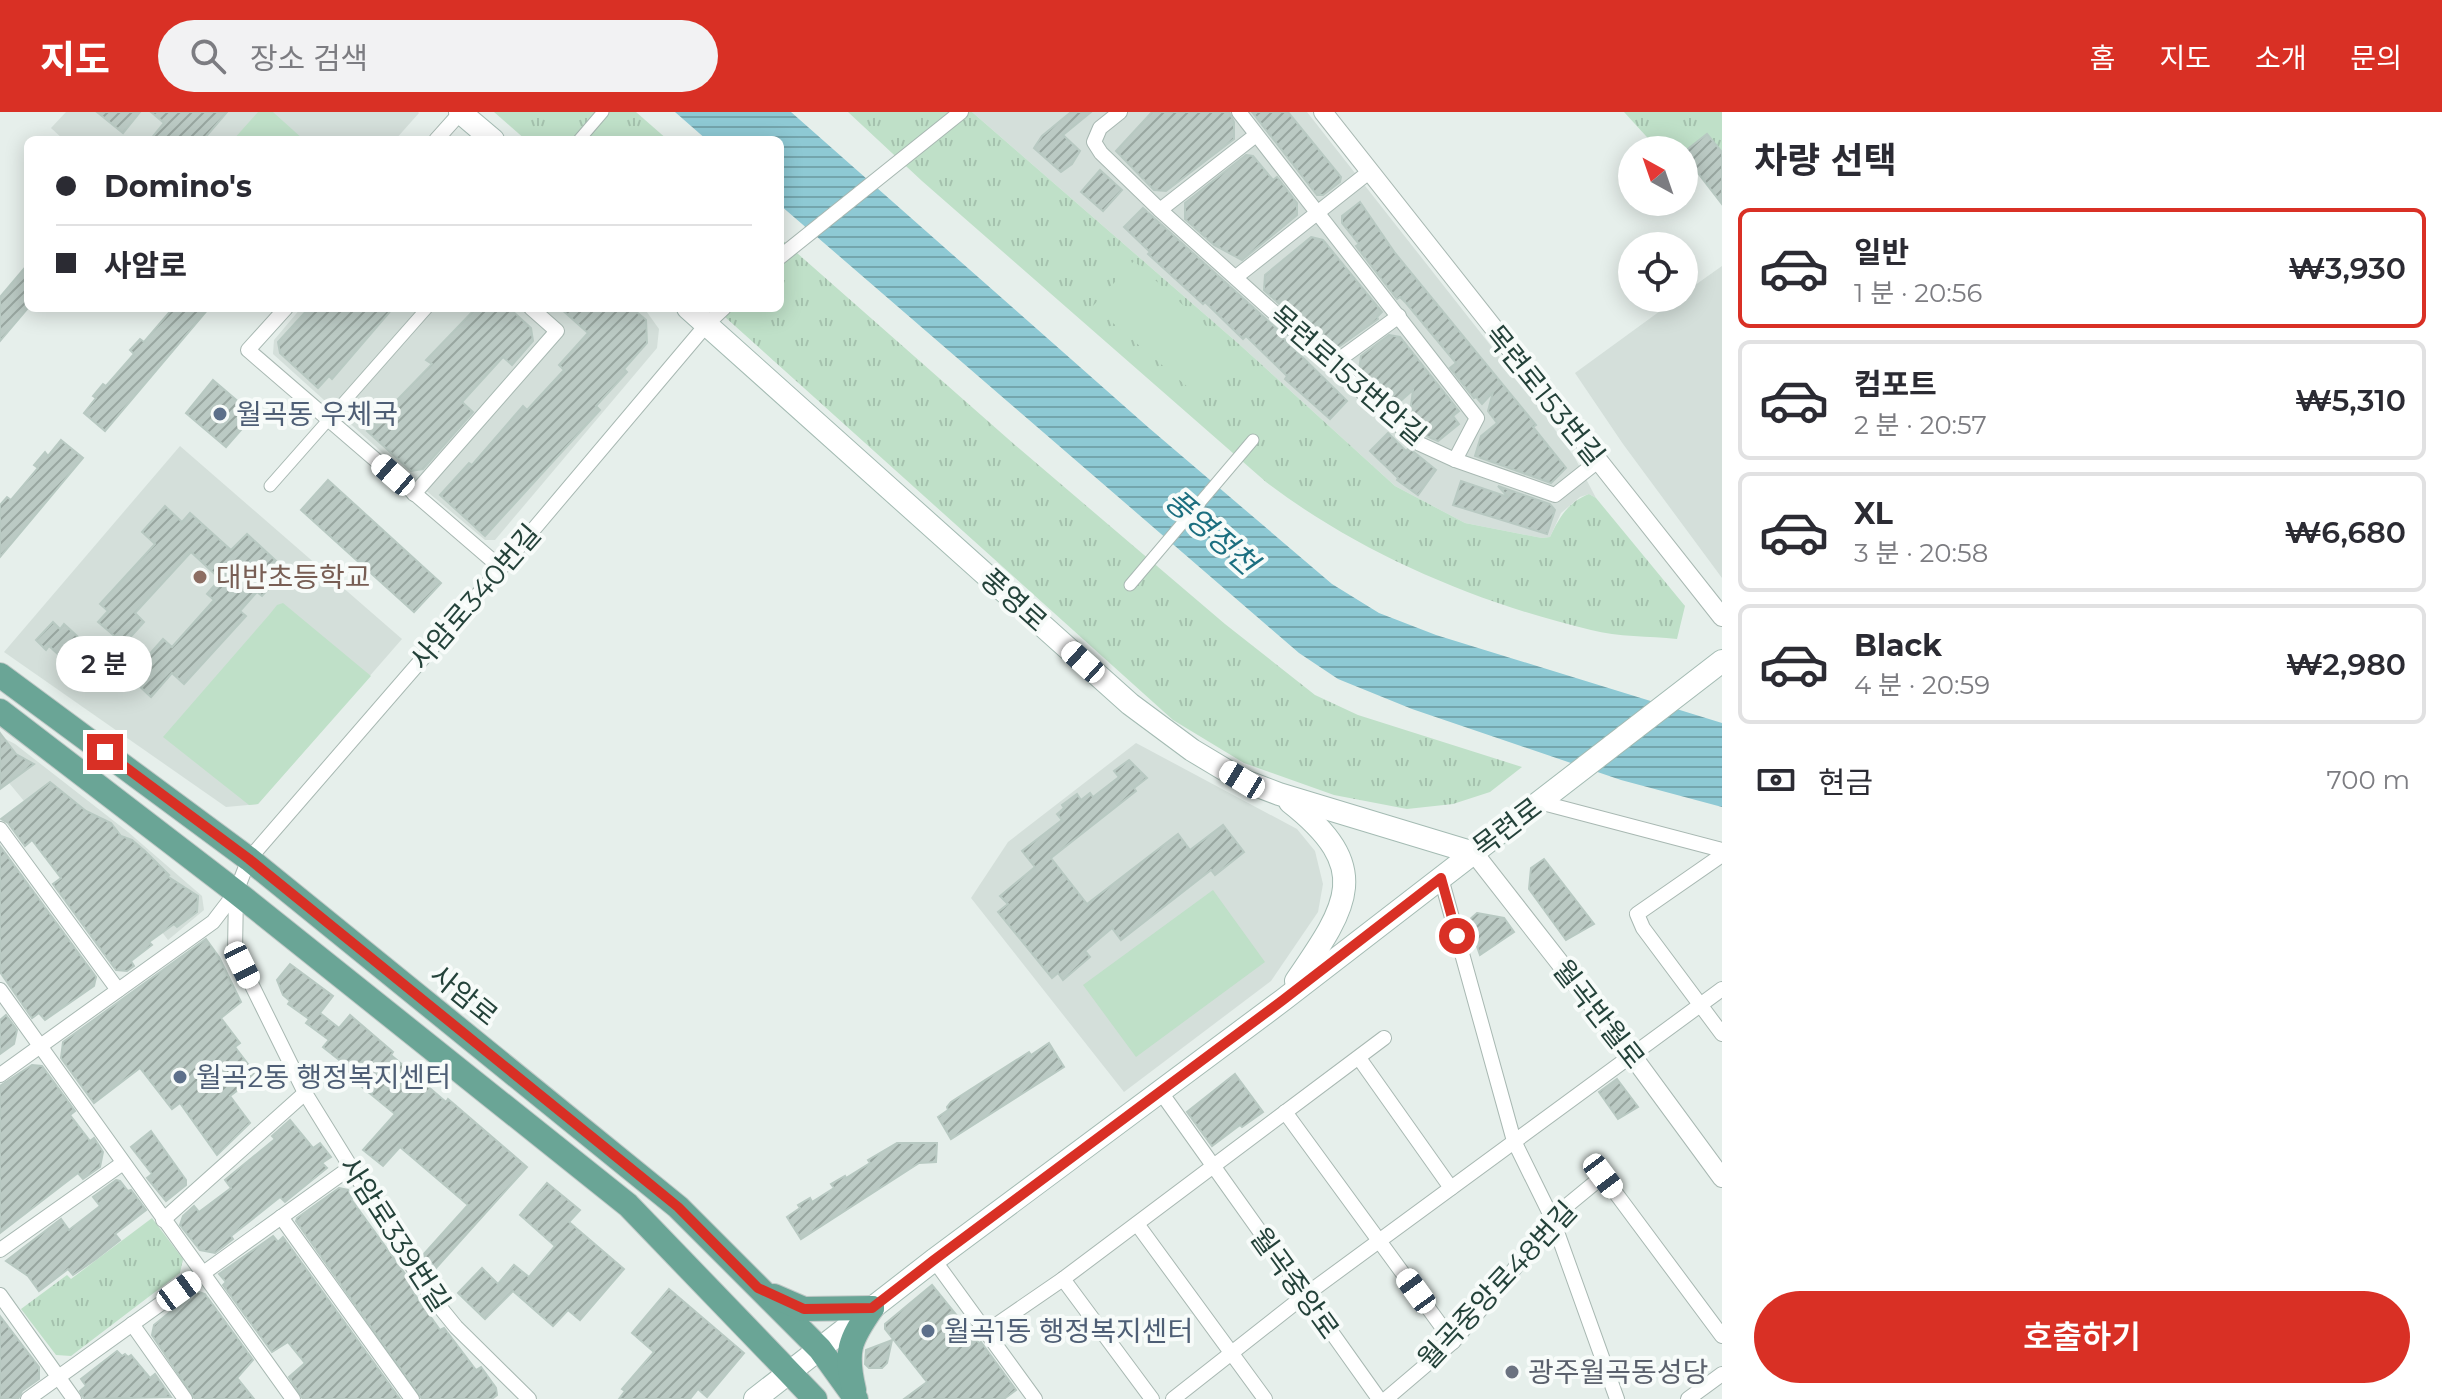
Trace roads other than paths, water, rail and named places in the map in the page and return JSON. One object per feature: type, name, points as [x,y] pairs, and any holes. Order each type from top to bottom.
[{"type":"main road","points":[[460,112],[488,136]]},
{"type":"main road","name":"풍영로","points":[[693,312],[1130,704],[1192,750],[1242,780],[1279,794],[1474,853]]},
{"type":"main road","name":"목련로","points":[[755,1399],[934,1260],[1283,1000],[1718,663]]},
{"type":"main road","name":"사암로","points":[[0,675],[249,859],[678,1207],[820,1349],[856,1399]]},
{"type":"main road","points":[[1,713],[236,892],[628,1205],[815,1399]]},
{"type":"main road","points":[[1279,794],[1314,821],[1336,848],[1344,865],[1345,887],[1337,916],[1283,1000]]},
{"type":"main road","points":[[758,1288],[804,1309],[872,1308]]},
{"type":"main road","points":[[856,1399],[848,1363],[854,1334],[872,1308]]},
{"type":"street","points":[[439,136],[460,112]]},
{"type":"street","points":[[784,254],[961,112]]},
{"type":"street","name":"목련로153번안길","points":[[1120,112],[1100,128],[1094,142],[1101,153],[1420,444],[1455,460],[1555,495],[1598,461]]},
{"type":"street","points":[[1239,112],[1477,418],[1455,460]]},
{"type":"street","name":"목련로153번길","points":[[1323,112],[1722,617]]},
{"type":"street","points":[[583,136],[602,114]]},
{"type":"street","points":[[1160,210],[1256,135]]},
{"type":"street","points":[[1236,277],[1369,172]]},
{"type":"street","points":[[282,312],[248,350],[501,568]]},
{"type":"street","points":[[270,486],[424,312]]},
{"type":"street","points":[[414,494],[557,331],[536,312]]},
{"type":"street","name":"사암로340번길","points":[[236,892],[249,859],[720,312]]},
{"type":"street","points":[[1333,364],[1399,316]]},
{"type":"street","points":[[1130,585],[1253,440]]},
{"type":"street","points":[[1547,797],[1722,853]]},
{"type":"street","points":[[0,829],[118,990]]},
{"type":"street","name":"월곡반월로","points":[[1474,853],[1631,1054],[1722,1178]]},
{"type":"street","points":[[1722,853],[1637,914],[1643,928],[1722,1034]]},
{"type":"street","points":[[1441,878],[1514,1141],[1552,1218],[1617,1399]]},
{"type":"street","points":[[0,1075],[213,922],[236,892]]},
{"type":"street","name":"사암로339번길","points":[[236,892],[235,951],[305,1093],[430,1295],[520,1397]]},
{"type":"street","points":[[1173,1399],[1304,1296],[1722,989]]},
{"type":"street","points":[[0,990],[293,1399]]},
{"type":"street","points":[[986,1332],[1063,1279],[1384,1038]]},
{"type":"street","points":[[1359,1058],[1451,1188]]},
{"type":"street","name":"월곡중앙로","points":[[1160,1091],[1379,1399]]},
{"type":"street","points":[[163,1220],[305,1093]]},
{"type":"street","points":[[1285,1112],[1453,1342]]},
{"type":"street","points":[[0,1250],[123,1163]]},
{"type":"street","points":[[28,1399],[351,1167]]},
{"type":"street","name":"월곡중앙로48번길","points":[[1386,1399],[1453,1342],[1509,1276],[1552,1218],[1603,1176],[1722,1336]]},
{"type":"street","points":[[281,1217],[412,1399]]},
{"type":"street","points":[[1137,1224],[1265,1399]]},
{"type":"street","points":[[934,1260],[1035,1399]]},
{"type":"street","points":[[1063,1279],[1152,1399]]},
{"type":"street","points":[[0,1295],[74,1399]]},
{"type":"street","points":[[132,1324],[185,1399]]},
{"type":"street","points":[[1688,1399],[1722,1374]]},
{"type":"water","name":"풍영정천","points":[[675,112],[791,112],[1149,428],[1332,584],[1379,613],[1436,635],[1722,723],[1722,807],[1621,780],[1412,709],[1338,679],[1299,653],[784,208],[784,136],[702,136]]},
{"type":"place","name":"월곡동 우체국","points":[[220,414]]},
{"type":"place","name":"대반초등학교","points":[[200,577]]},
{"type":"place","name":"월곡2동 행정복지센터","points":[[180,1077]]},
{"type":"place","name":"월곡1동 행정복지센터","points":[[928,1331]]},
{"type":"place","name":"광주월곡동성당","points":[[1512,1372]]}]
